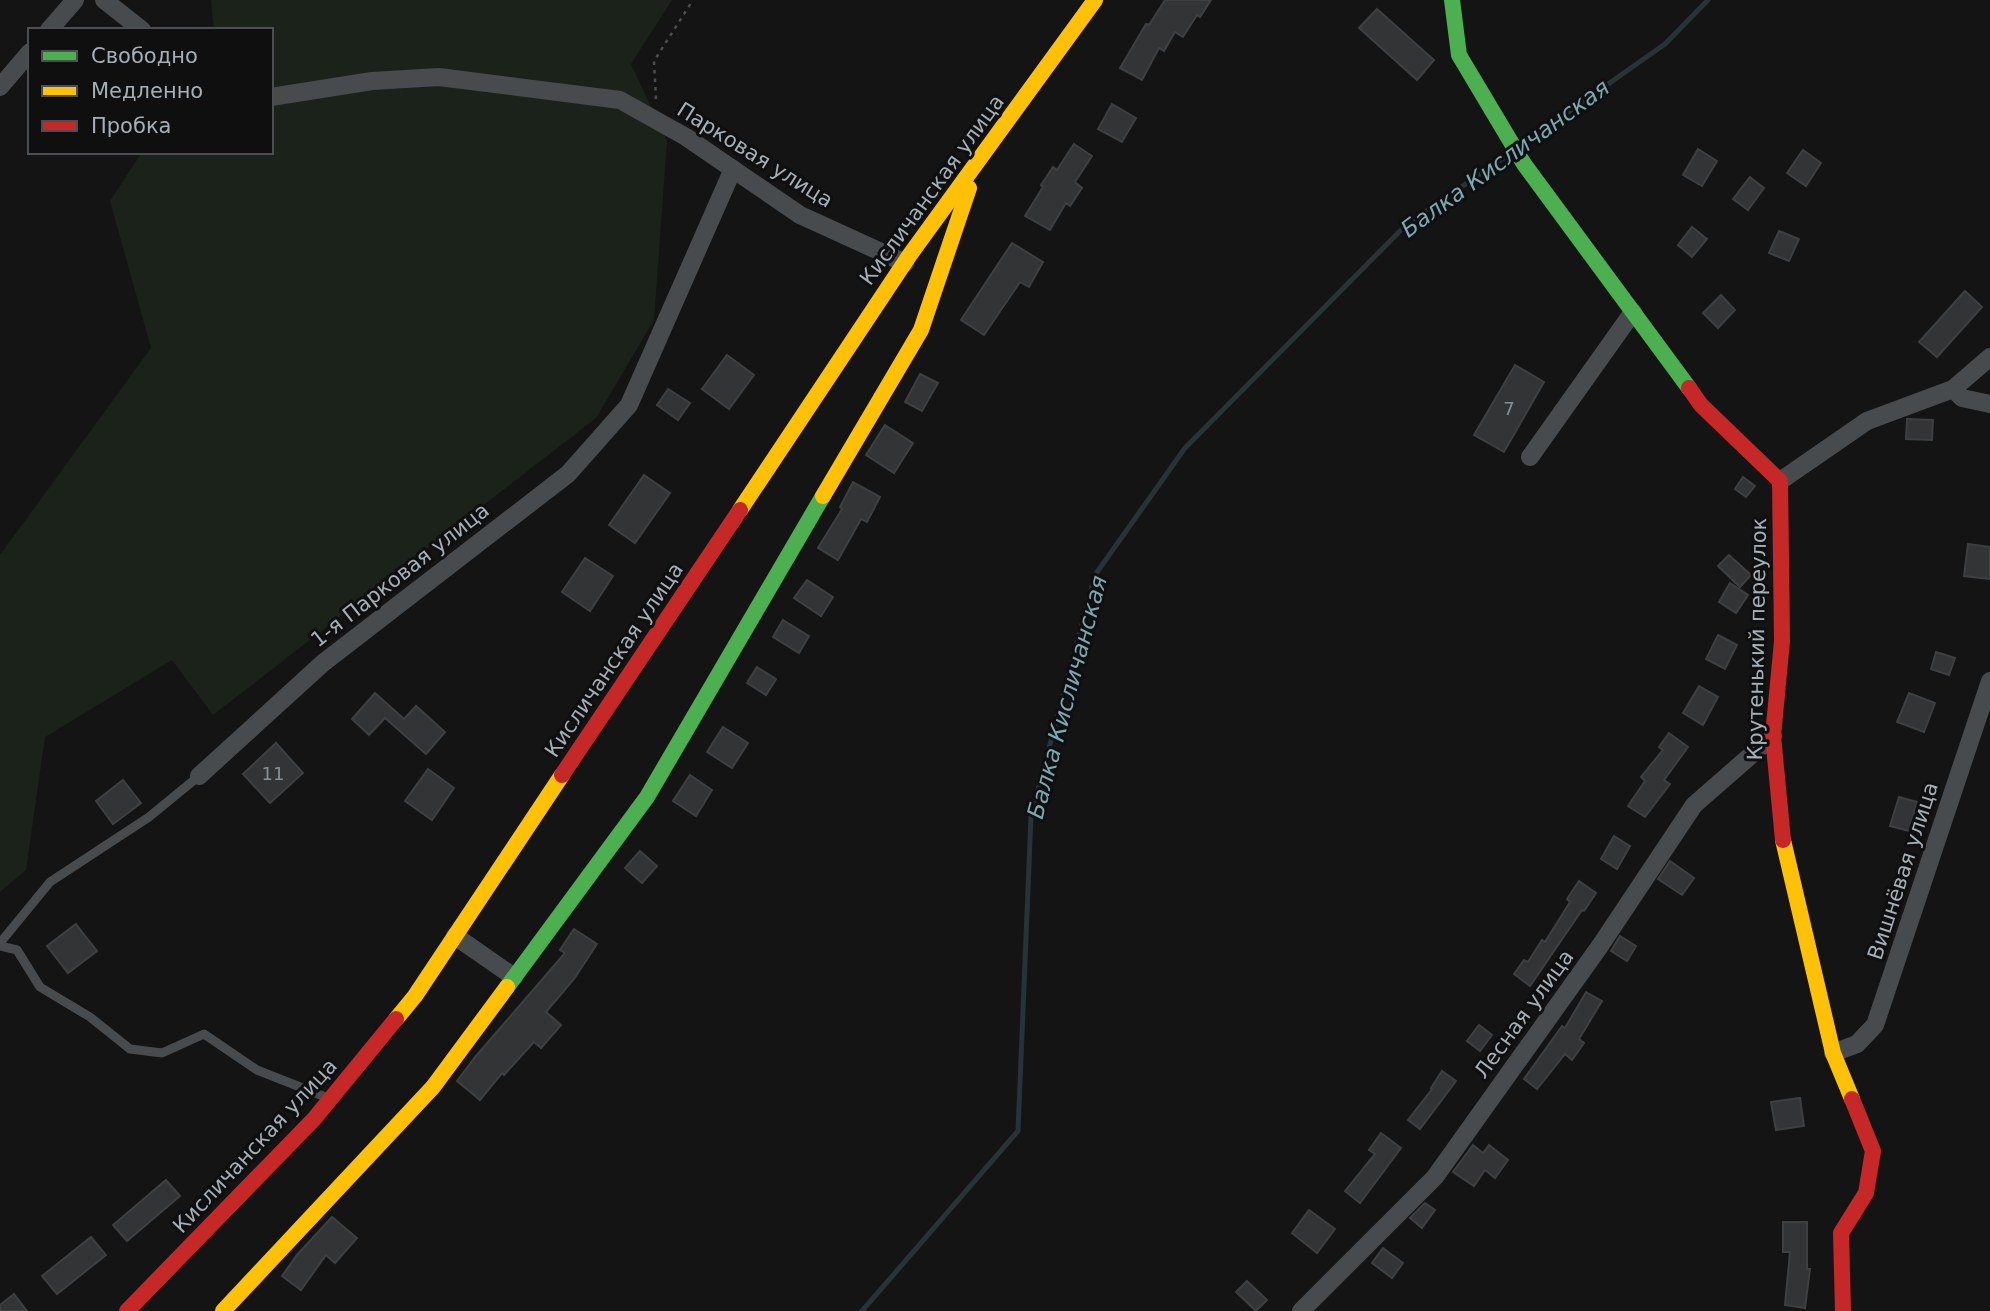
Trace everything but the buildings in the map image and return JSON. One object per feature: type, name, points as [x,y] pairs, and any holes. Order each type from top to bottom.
[{"type":"street","points":[[51,28],[75,0]]},
{"type":"street","points":[[104,0],[139,28]]},
{"type":"street","name":"Кисличанская улица","points":[[127,1311],[314,1119],[415,996],[905,263],[1095,0]]},
{"type":"street","points":[[1452,0],[1459,55],[1524,164],[1701,405],[1780,481],[1867,421],[1953,389],[1990,357]]},
{"type":"street","points":[[0,87],[28,54]]},
{"type":"street","name":"Парковая улица","points":[[273,97],[372,80],[439,77],[620,100],[657,120],[800,215],[905,263]]},
{"type":"street","points":[[223,1311],[433,1087],[647,797],[921,330],[978,163]]},
{"type":"street","name":"1-я Парковая улица","points":[[199,776],[323,663],[568,474],[629,405],[733,169]]},
{"type":"street","points":[[1530,457],[1633,312]]},
{"type":"street","points":[[1953,389],[1962,398],[1990,404]]},
{"type":"street","name":"Крутенький переулок","points":[[1780,481],[1782,641],[1773,736],[1783,838],[1833,1053],[1873,1151],[1866,1193],[1841,1233],[1840,1290],[1843,1311]]},
{"type":"street","name":"Вишнёвая улица","points":[[1833,1053],[1857,1044],[1875,1025],[1990,681]]},
{"type":"street","name":"Лесная улица","points":[[1301,1311],[1435,1178],[1600,946],[1694,805],[1773,736]]},
{"type":"street","points":[[455,936],[514,977]]},
{"type":"lane","name":"1-я Парковая улица","points":[[199,776],[149,817],[50,882],[0,944],[17,950],[40,987],[90,1017],[130,1049],[162,1053],[204,1034],[257,1070],[330,1099]]},
{"type":"path","points":[[657,120],[654,61],[693,0]]},
{"type":"shaded area","points":[[211,0],[672,0],[631,64],[667,141],[654,320],[596,418],[213,715],[172,660],[45,737],[26,870],[0,892],[0,555],[151,348],[110,201],[141,154],[273,154],[273,28],[214,28]]},
{"type":"waterway","name":"Балка Кисличанская","points":[[1523,144],[1665,44],[1708,0]]},
{"type":"waterway","name":"Балка Кисличанская","points":[[862,1311],[1018,1131],[1031,816],[1095,575],[1185,448],[1405,226],[1509,154]]},
{"type":"traffic: fast","points":[[1452,0],[1459,55],[1524,164],[1689,388]]},
{"type":"traffic: fast","points":[[507,987],[647,797],[823,496]]},
{"type":"traffic: slow","points":[[740,510],[909,256],[1095,0]]},
{"type":"traffic: slow","points":[[823,496],[921,330],[969,188]]},
{"type":"traffic: slow","points":[[396,1019],[415,996],[562,775]]},
{"type":"traffic: slow","points":[[1783,840],[1833,1053],[1852,1099]]},
{"type":"traffic: slow","points":[[223,1311],[433,1087],[507,987]]},
{"type":"traffic: jam","points":[[1689,388],[1701,405],[1780,481],[1782,641],[1773,736],[1783,840]]},
{"type":"traffic: jam","points":[[562,775],[740,510]]},
{"type":"traffic: jam","points":[[127,1311],[314,1119],[396,1019]]},
{"type":"traffic: jam","points":[[1843,1311],[1841,1233],[1866,1193],[1873,1151],[1852,1099]]}]
